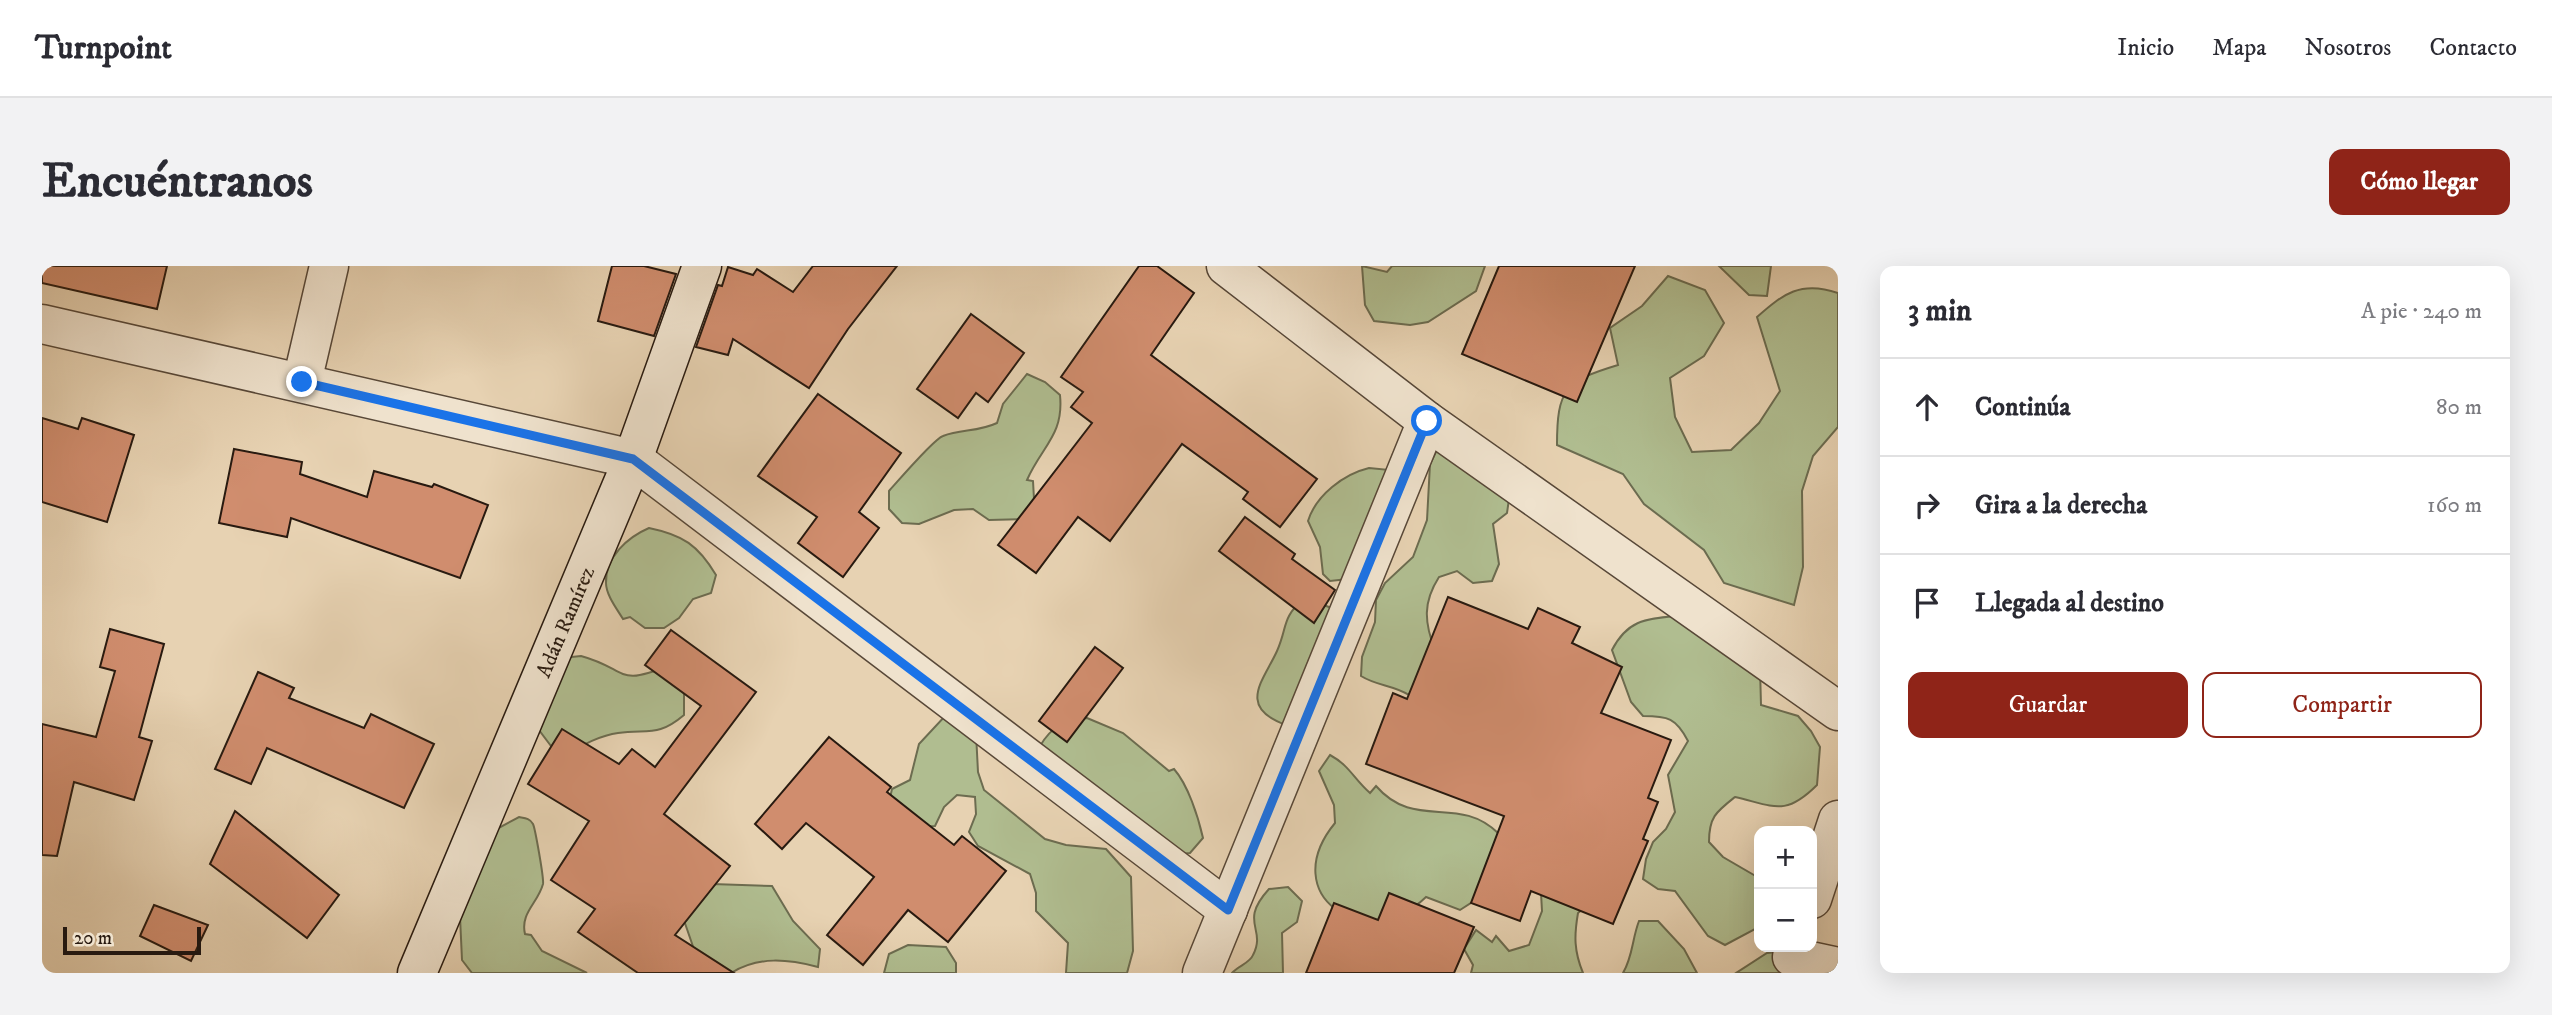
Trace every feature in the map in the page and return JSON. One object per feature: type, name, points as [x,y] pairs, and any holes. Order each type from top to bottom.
[{"type":"street","points":[[302,382],[329,266]]},
{"type":"street","name":"Adán Ramírez","points":[[425,970],[633,459],[702,266]]},
{"type":"street","points":[[1226,266],[1427,421],[1838,711]]},
{"type":"street","points":[[42,324],[633,459],[1228,910]]},
{"type":"street","points":[[1202,973],[1427,421]]},
{"type":"street","points":[[1815,889],[1838,820]]},
{"type":"street","points":[[1792,959],[1838,967]]},
{"type":"green space","points":[[1362,266],[1387,272],[1392,266],[1485,266],[1476,291],[1428,322],[1410,325],[1374,321],[1365,305]]},
{"type":"green space","points":[[1719,266],[1771,266],[1767,296],[1749,295]]},
{"type":"green space","points":[[1668,276],[1705,290],[1724,323],[1704,356],[1670,378],[1675,417],[1692,452],[1731,450],[1759,423],[1780,391],[1757,317],[1784,296],[1803,289],[1825,289],[1838,293],[1838,427],[1813,456],[1802,491],[1803,567],[1794,605],[1724,583],[1704,550],[1644,504],[1623,474],[1557,445],[1562,399],[1575,383],[1586,376],[1618,365],[1610,328],[1642,306]]},
{"type":"green space","points":[[1027,374],[1045,382],[1060,395],[1060,409],[1059,420],[1051,440],[1027,480],[1033,481],[1034,499],[1027,519],[989,520],[973,509],[954,510],[919,524],[902,523],[889,509],[889,491],[938,439],[997,423],[1003,404]]},
{"type":"green space","points":[[1438,448],[1510,492],[1507,513],[1493,524],[1499,564],[1492,581],[1473,583],[1457,571],[1439,577],[1434,586],[1428,604],[1427,621],[1435,650],[1409,695],[1361,676],[1362,657],[1375,622],[1376,600],[1385,583],[1413,557],[1427,520],[1430,464]]},
{"type":"green space","points":[[1369,468],[1390,470],[1348,579],[1330,581],[1323,574],[1320,547],[1308,521],[1317,503],[1332,487],[1350,475]]},
{"type":"green space","points":[[649,528],[671,534],[688,543],[703,556],[716,575],[711,593],[693,599],[679,618],[664,628],[645,628],[630,617],[623,619],[606,588],[609,565],[619,549]]},
{"type":"green space","points":[[1304,598],[1340,611],[1357,622],[1357,639],[1345,668],[1286,725],[1262,710],[1258,692],[1277,651],[1288,617]]},
{"type":"green space","points":[[1675,616],[1760,668],[1761,705],[1798,716],[1820,747],[1817,785],[1796,802],[1770,806],[1735,797],[1718,811],[1712,821],[1709,842],[1723,857],[1754,875],[1754,930],[1725,945],[1708,936],[1675,891],[1658,889],[1643,879],[1646,859],[1653,842],[1666,829],[1675,812],[1668,775],[1688,741],[1675,723],[1665,718],[1643,716],[1631,702],[1612,650],[1630,627],[1654,618]]},
{"type":"green space","points":[[581,656],[630,676],[670,665],[684,679],[684,715],[667,727],[605,736],[568,754],[551,746],[539,730],[562,658]]},
{"type":"green space","points":[[946,715],[976,733],[978,772],[984,790],[1045,839],[1066,845],[1106,849],[1131,877],[1133,951],[1127,973],[1066,973],[1068,943],[1036,911],[1036,893],[1030,874],[978,846],[969,832],[976,814],[975,797],[957,795],[944,807],[935,826],[916,827],[888,807],[892,789],[910,780],[919,744]]},
{"type":"green space","points":[[1087,718],[1123,733],[1169,771],[1174,769],[1192,801],[1203,838],[1190,853],[1171,855],[1040,746],[1059,725]]},
{"type":"green space","points":[[1330,755],[1342,763],[1370,793],[1376,786],[1406,807],[1468,816],[1483,822],[1498,833],[1489,898],[1471,903],[1460,910],[1426,897],[1402,913],[1378,920],[1355,918],[1336,909],[1322,894],[1315,874],[1319,850],[1335,823],[1334,805],[1319,771]]},
{"type":"green space","points":[[519,817],[529,819],[533,824],[543,880],[541,891],[525,920],[525,934],[531,935],[542,951],[587,973],[472,973],[462,960],[459,895],[493,831]]},
{"type":"green space","points":[[712,884],[772,886],[793,921],[820,949],[818,967],[773,961],[752,964],[731,973],[697,958],[679,906]]},
{"type":"green space","points":[[1288,887],[1302,901],[1297,922],[1282,933],[1283,973],[1232,973],[1253,955],[1257,938],[1255,910],[1260,900],[1269,889]]},
{"type":"green space","points":[[1541,893],[1593,901],[1578,913],[1576,950],[1583,973],[1471,973],[1473,965],[1464,949],[1476,930],[1492,942],[1496,936],[1509,951],[1529,945],[1542,911]]},
{"type":"green space","points":[[1639,921],[1658,921],[1684,949],[1697,973],[1623,973]]},
{"type":"green space","points":[[908,945],[946,947],[956,963],[956,973],[884,973],[889,954]]},
{"type":"green space","points":[[1810,952],[1838,973],[1736,973],[1767,953]]},
{"type":"building","points":[[42,266],[167,266],[157,309],[42,283]]},
{"type":"building","points":[[612,266],[644,266],[676,274],[654,336],[598,321]]},
{"type":"building","points":[[813,266],[897,266],[848,329],[809,388],[733,339],[728,355],[696,347],[718,285],[722,286],[728,267],[753,275],[757,269],[793,292]]},
{"type":"building","points":[[1139,266],[1157,266],[1194,293],[1151,355],[1317,479],[1280,527],[1243,499],[1248,492],[1182,444],[1110,541],[1078,517],[1036,573],[998,545],[1092,423],[1071,407],[1083,392],[1061,377]]},
{"type":"building","points":[[1499,266],[1635,266],[1577,402],[1462,354]]},
{"type":"building","points":[[971,314],[1024,353],[988,402],[976,393],[958,418],[917,389]]},
{"type":"building","points":[[818,394],[901,453],[859,512],[879,528],[843,577],[798,543],[817,517],[758,476]]},
{"type":"building","points":[[42,418],[78,429],[82,418],[134,435],[107,522],[42,502]]},
{"type":"building","points":[[234,449],[302,462],[300,474],[367,497],[374,471],[432,487],[434,484],[488,505],[460,578],[291,518],[287,537],[219,523]]},
{"type":"building","points":[[1245,517],[1295,554],[1292,559],[1335,590],[1314,623],[1219,551]]},
{"type":"building","points":[[1448,597],[1528,629],[1538,608],[1580,627],[1572,643],[1622,667],[1601,713],[1671,740],[1648,798],[1658,802],[1643,839],[1648,841],[1613,924],[1531,891],[1520,921],[1471,903],[1504,816],[1366,764],[1393,693],[1407,699]]},
{"type":"building","points":[[110,629],[164,644],[139,737],[152,741],[134,800],[74,782],[57,856],[42,855],[42,724],[96,737],[115,671],[100,667]]},
{"type":"building","points":[[671,630],[756,692],[664,814],[730,866],[675,935],[734,973],[638,973],[578,932],[595,909],[551,880],[589,821],[528,784],[562,729],[619,764],[632,749],[655,767],[701,706],[645,665]]},
{"type":"building","points":[[1095,647],[1123,668],[1067,742],[1039,721]]},
{"type":"building","points":[[258,672],[294,688],[289,698],[364,728],[371,714],[434,744],[404,808],[267,748],[251,784],[215,769]]},
{"type":"building","points":[[829,737],[891,787],[887,792],[954,845],[962,836],[1006,871],[948,942],[908,910],[863,965],[827,935],[874,877],[806,823],[782,849],[755,824]]},
{"type":"building","points":[[235,811],[339,895],[307,938],[210,864]]},
{"type":"building","points":[[1389,893],[1474,927],[1454,973],[1306,973],[1334,903],[1378,920]]},
{"type":"building","points":[[154,905],[208,925],[191,961],[140,936]]},
{"type":"route","points":[[302,382],[633,459],[1228,910],[1427,421]]}]
